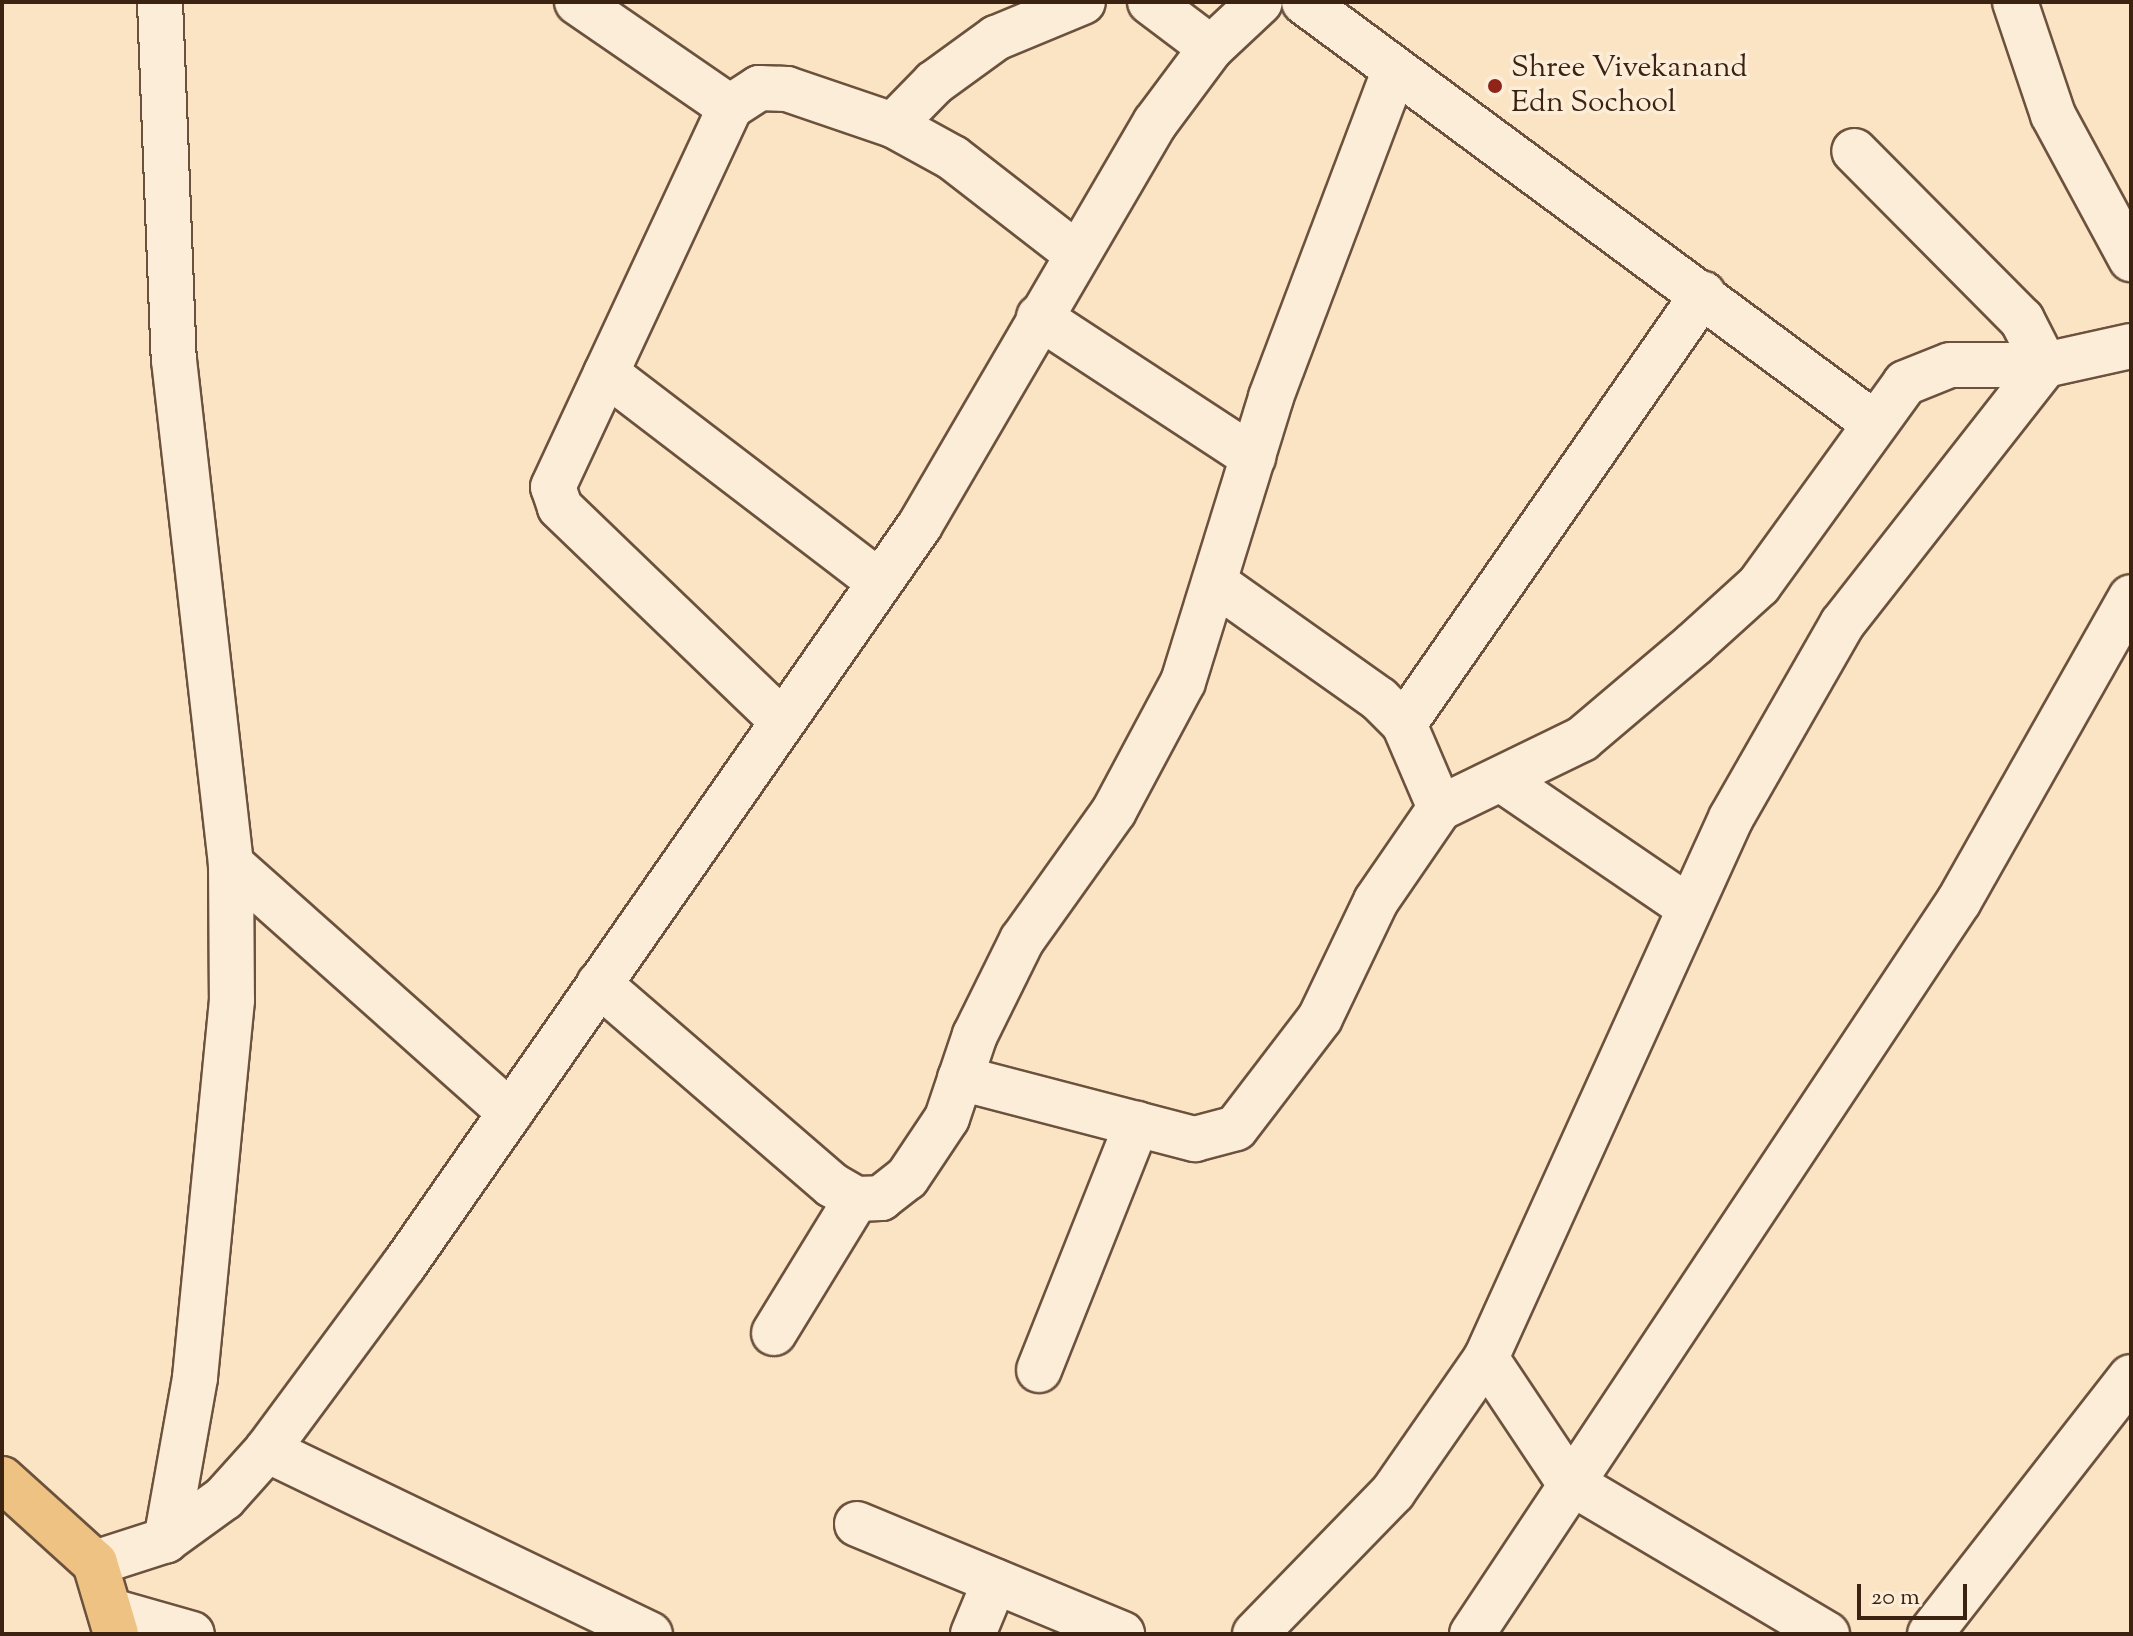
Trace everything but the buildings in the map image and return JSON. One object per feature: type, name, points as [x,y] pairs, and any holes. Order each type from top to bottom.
[{"type":"highway","points":[[2,1479],[95,1563],[114,1622]]},
{"type":"street","points":[[160,2],[174,360],[231,864],[232,1000],[195,1378],[166,1540]]},
{"type":"street","points":[[577,2],[730,107]]},
{"type":"street","points":[[893,125],[934,83],[996,38],[1083,2]]},
{"type":"street","points":[[1150,2],[1211,48]]},
{"type":"street","points":[[95,1563],[166,1540],[224,1498],[267,1450],[510,1113],[879,582],[1039,317],[1074,252],[1211,48],[1260,2]]},
{"type":"street","points":[[1304,2],[1393,74],[1703,294],[1871,421]]},
{"type":"street","points":[[2015,2],[2053,115],[2131,259]]},
{"type":"street","points":[[599,984],[856,1199],[881,1198],[907,1178],[947,1118],[960,1078],[1022,940],[1114,811],[1183,682],[1218,585],[1253,457],[1393,74]]},
{"type":"street","points":[[781,720],[560,507],[553,487],[561,462],[730,107],[759,88],[787,89],[893,125],[953,158],[1074,252]]},
{"type":"street","points":[[1854,151],[2022,320],[2045,365]]},
{"type":"street","points":[[1404,724],[1703,294]]},
{"type":"street","points":[[1039,317],[1253,457]]},
{"type":"street","points":[[960,1078],[1137,1124],[1213,1139],[1257,1105],[1320,1018],[1376,901],[1440,808],[1505,782],[1582,739],[1759,585],[1871,421],[1905,383],[1950,365],[2045,365],[2131,346]]},
{"type":"street","points":[[1255,1634],[1393,1492],[1486,1358],[1687,906],[1842,624],[2045,365]]},
{"type":"street","points":[[606,373],[879,582]]},
{"type":"street","points":[[1218,585],[1404,724],[1440,808]]},
{"type":"street","points":[[1472,1634],[1568,1481],[1771,1195],[1959,901],[2131,597]]},
{"type":"street","points":[[1505,782],[1687,906]]},
{"type":"street","points":[[231,864],[510,1113]]},
{"type":"street","points":[[1039,1370],[1137,1124]]},
{"type":"street","points":[[774,1333],[856,1199]]},
{"type":"street","points":[[1486,1358],[1568,1481],[1827,1634]]},
{"type":"street","points":[[1930,1634],[2131,1377]]},
{"type":"street","points":[[267,1450],[650,1634]]},
{"type":"street","points":[[857,1524],[1122,1634]]},
{"type":"street","points":[[973,1634],[995,1581]]},
{"type":"street","points":[[114,1622],[192,1634]]},
{"type":"place","name":"Shree Vivekanand Edn Sochool","points":[[1495,86]]}]
